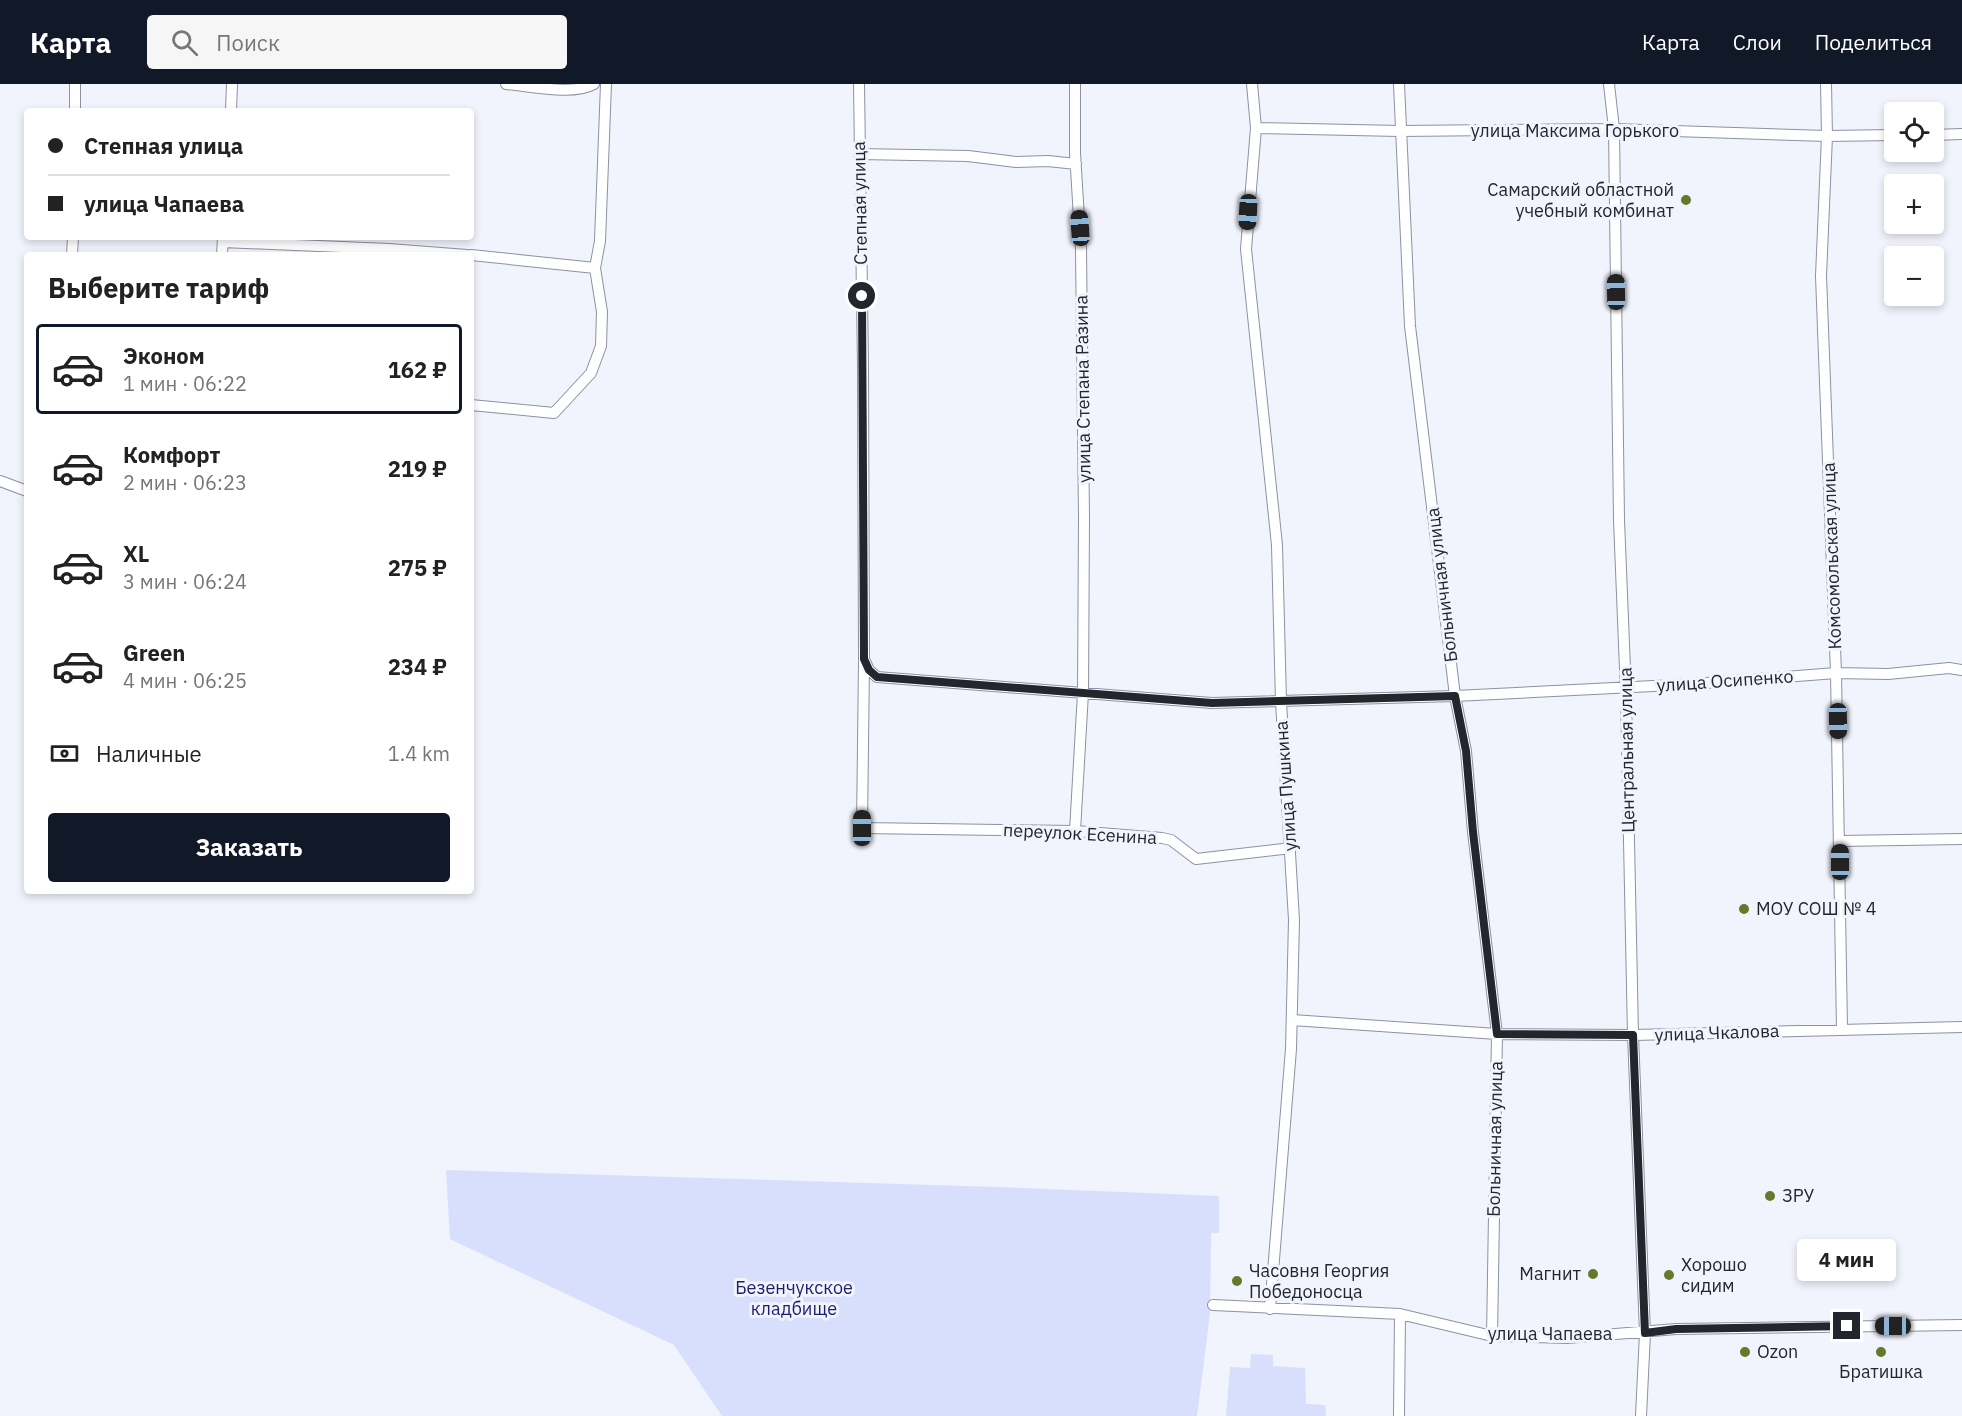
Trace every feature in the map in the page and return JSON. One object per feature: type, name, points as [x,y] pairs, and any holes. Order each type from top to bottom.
[{"type":"street","points":[[75,84],[75,108]]},
{"type":"street","points":[[231,108],[232,84]]},
{"type":"street","points":[[506,84],[566,90],[586,89],[594,84]]},
{"type":"street","points":[[474,405],[554,413],[591,373],[601,346],[602,312],[596,268],[600,242],[606,84]]},
{"type":"street","name":"Степная улица","points":[[859,84],[863,367],[862,828]]},
{"type":"street","name":"улица Степана Разина","points":[[1075,84],[1083,368],[1083,693],[1075,831]]},
{"type":"street","name":"улица Пушкина","points":[[1252,84],[1256,128],[1246,249],[1277,545],[1281,702],[1294,920],[1292,1020],[1270,1309]]},
{"type":"street","name":"Больничная улица","points":[[1399,84],[1410,326],[1455,696],[1466,751],[1473,832],[1497,1034],[1492,1336]]},
{"type":"street","name":"Центральная улица","points":[[1609,84],[1614,129],[1619,520],[1626,686],[1633,1035],[1645,1333],[1641,1416]]},
{"type":"street","name":"Комсомольская улица","points":[[1826,84],[1827,136],[1821,276],[1836,673],[1842,1029]]},
{"type":"street","name":"улица Максима Горького","points":[[1256,128],[1400,131],[1614,129],[1827,136],[1884,135]]},
{"type":"street","points":[[1944,135],[1962,134]]},
{"type":"street","points":[[859,154],[968,156],[1016,162],[1048,160],[1076,164]]},
{"type":"street","points":[[236,240],[429,252]]},
{"type":"street","points":[[474,256],[596,268]]},
{"type":"street","points":[[0,481],[24,490]]},
{"type":"street","name":"улица Осипенко","points":[[864,659],[869,670],[877,677],[1212,703],[1455,696],[1693,684],[1836,673],[1888,674],[1962,669]]},
{"type":"street","name":"переулок Есенина","points":[[862,828],[1075,831],[1171,840],[1196,859],[1291,848]]},
{"type":"street","points":[[1840,841],[1962,839]]},
{"type":"street","name":"улица Чкалова","points":[[1292,1020],[1497,1034],[1633,1035],[1962,1027]]},
{"type":"street","name":"улица Чапаева","points":[[1213,1305],[1400,1314],[1492,1336],[1567,1338],[1676,1329],[1962,1325]]},
{"type":"street","points":[[1399,1416],[1400,1314]]},
{"type":"green space","name":"Безенчукское кладбище","points":[[446,1170],[1219,1196],[1219,1233],[1211,1233],[1210,1313],[1197,1416],[722,1416],[674,1345],[450,1239]]},
{"type":"green space","points":[[1251,1354],[1273,1355],[1273,1366],[1305,1368],[1306,1404],[1325,1405],[1326,1416],[1226,1416],[1230,1367],[1250,1368]]},
{"type":"place","name":"Самарский областной учебный комбинат","points":[[1686,200]]},
{"type":"place","name":"МОУ СОШ № 4","points":[[1744,909]]},
{"type":"place","name":"ЗРУ","points":[[1770,1196]]},
{"type":"place","name":"Магнит","points":[[1593,1274]]},
{"type":"place","name":"Хорошо сидим","points":[[1669,1275]]},
{"type":"place","name":"Часовня Георгия Победоносца","points":[[1237,1281]]},
{"type":"place","name":"Ozon","points":[[1745,1352]]},
{"type":"place","name":"Братишка","points":[[1881,1352]]},
{"type":"route","points":[[862,296],[864,659],[869,670],[877,677],[1212,703],[1455,696],[1466,751],[1473,832],[1497,1034],[1633,1035],[1645,1333],[1676,1329],[1847,1326]]}]
